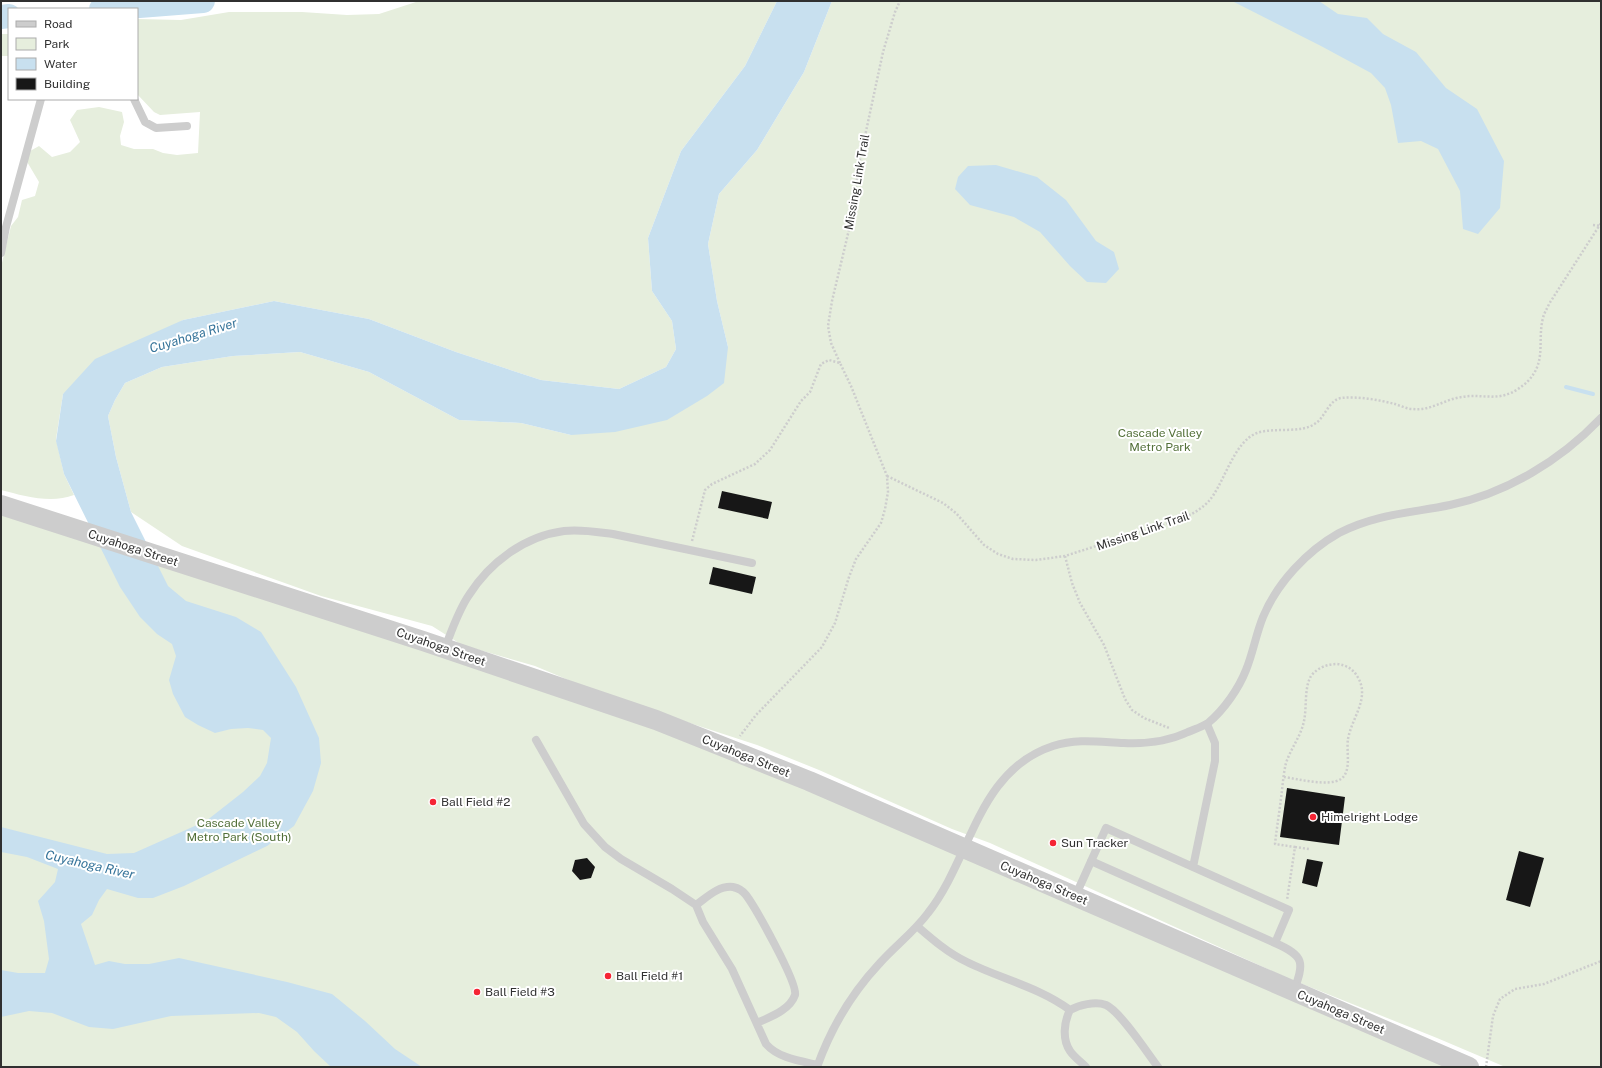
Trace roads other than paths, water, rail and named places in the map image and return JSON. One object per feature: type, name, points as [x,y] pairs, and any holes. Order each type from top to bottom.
[{"type":"street","name":"Cuyahoga Street","points":[[1,505],[445,648],[656,720],[809,781],[1469,1067]]},
{"type":"lane","points":[[1,253],[6,227],[41,100]]},
{"type":"lane","points":[[135,100],[146,122],[156,128],[188,126]]},
{"type":"lane","points":[[536,740],[584,824],[605,847],[621,859],[696,905],[703,922],[732,969],[766,1044],[772,1050],[784,1056],[817,1066],[833,1029],[846,1005],[880,962],[917,926],[939,897],[983,808],[998,785],[1015,767],[1032,756],[1053,746],[1077,741],[1144,744],[1161,742],[1207,724],[1220,711],[1235,691],[1246,670],[1264,615],[1273,597],[1297,567],[1313,551],[1338,534],[1366,522],[1392,514],[1453,504],[1495,491],[1536,470],[1570,446],[1601,418]]},
{"type":"lane","points":[[445,648],[461,608],[480,578],[507,554],[549,534],[566,531],[591,531],[752,563]]},
{"type":"lane","points":[[1193,867],[1215,761],[1215,743],[1207,724]]},
{"type":"lane","points":[[1075,897],[1106,828],[1289,910],[1275,943]]},
{"type":"lane","points":[[1091,861],[1275,943],[1295,954],[1301,962],[1300,973],[1294,992]]},
{"type":"lane","points":[[696,905],[717,890],[727,887],[739,889],[745,893],[759,916],[784,963],[795,987],[795,994],[791,1002],[785,1008],[757,1023]]},
{"type":"lane","points":[[917,926],[938,944],[966,962],[1038,992],[1070,1010]]},
{"type":"lane","points":[[1086,1067],[1070,1051],[1067,1044],[1065,1025],[1066,1018],[1070,1010],[1078,1006],[1093,1004],[1106,1005],[1126,1025],[1158,1067]]},
{"type":"water","name":"Cuyahoga River","points":[[777,1],[832,1],[804,72],[757,150],[719,194],[708,244],[717,301],[728,347],[724,383],[707,396],[667,420],[615,432],[571,435],[521,423],[459,420],[369,372],[300,352],[233,356],[162,367],[125,383],[108,416],[116,457],[131,512],[168,586],[186,601],[236,617],[261,632],[296,687],[319,738],[321,763],[313,791],[294,826],[267,846],[184,886],[153,898],[138,898],[107,889],[99,900],[92,915],[81,924],[95,965],[109,961],[125,964],[149,964],[179,958],[287,982],[332,994],[365,1021],[395,1049],[422,1067],[331,1067],[297,1032],[276,1017],[259,1013],[171,1016],[113,1029],[89,1027],[52,1013],[29,1011],[1,1017],[1,970],[18,973],[45,973],[49,959],[44,921],[38,901],[55,882],[58,869],[27,857],[1,852],[1,827],[107,854],[134,853],[206,821],[243,792],[260,776],[267,763],[271,738],[263,730],[248,728],[231,729],[215,733],[185,717],[173,694],[169,680],[176,656],[172,644],[157,634],[140,617],[120,587],[64,474],[56,441],[63,394],[95,359],[183,320],[274,301],[369,319],[456,352],[541,380],[619,389],[666,367],[676,349],[672,321],[652,291],[648,238],[681,151],[745,66]]},
{"type":"water","points":[[1232,1],[1319,1],[1338,14],[1367,18],[1383,34],[1416,52],[1446,88],[1477,109],[1504,161],[1500,208],[1478,234],[1463,229],[1460,191],[1438,149],[1421,141],[1398,143],[1391,105],[1385,88],[1371,73]]},
{"type":"water","points":[[996,165],[1037,177],[1066,200],[1096,241],[1114,252],[1119,269],[1106,283],[1087,282],[1070,266],[1040,232],[1014,217],[970,205],[955,189],[958,177],[968,166]]},
{"type":"waterway","points":[[114,8],[203,1]]},
{"type":"waterway","points":[[1,17],[8,16]]},
{"type":"waterway","points":[[1566,387],[1593,394]]},
{"type":"place","name":"Ball Field #2","points":[[433,802]]},
{"type":"place","name":"Himelright Lodge","points":[[1313,817]]},
{"type":"place","name":"Sun Tracker","points":[[1053,843]]},
{"type":"place","name":"Ball Field #1","points":[[608,976]]},
{"type":"place","name":"Ball Field #3","points":[[477,992]]},
{"type":"park label","name":"Cascade Valley Metro Park","points":[[1160,440]]},
{"type":"park label","name":"Cascade Valley Metro Park (South)","points":[[239,830]]}]
